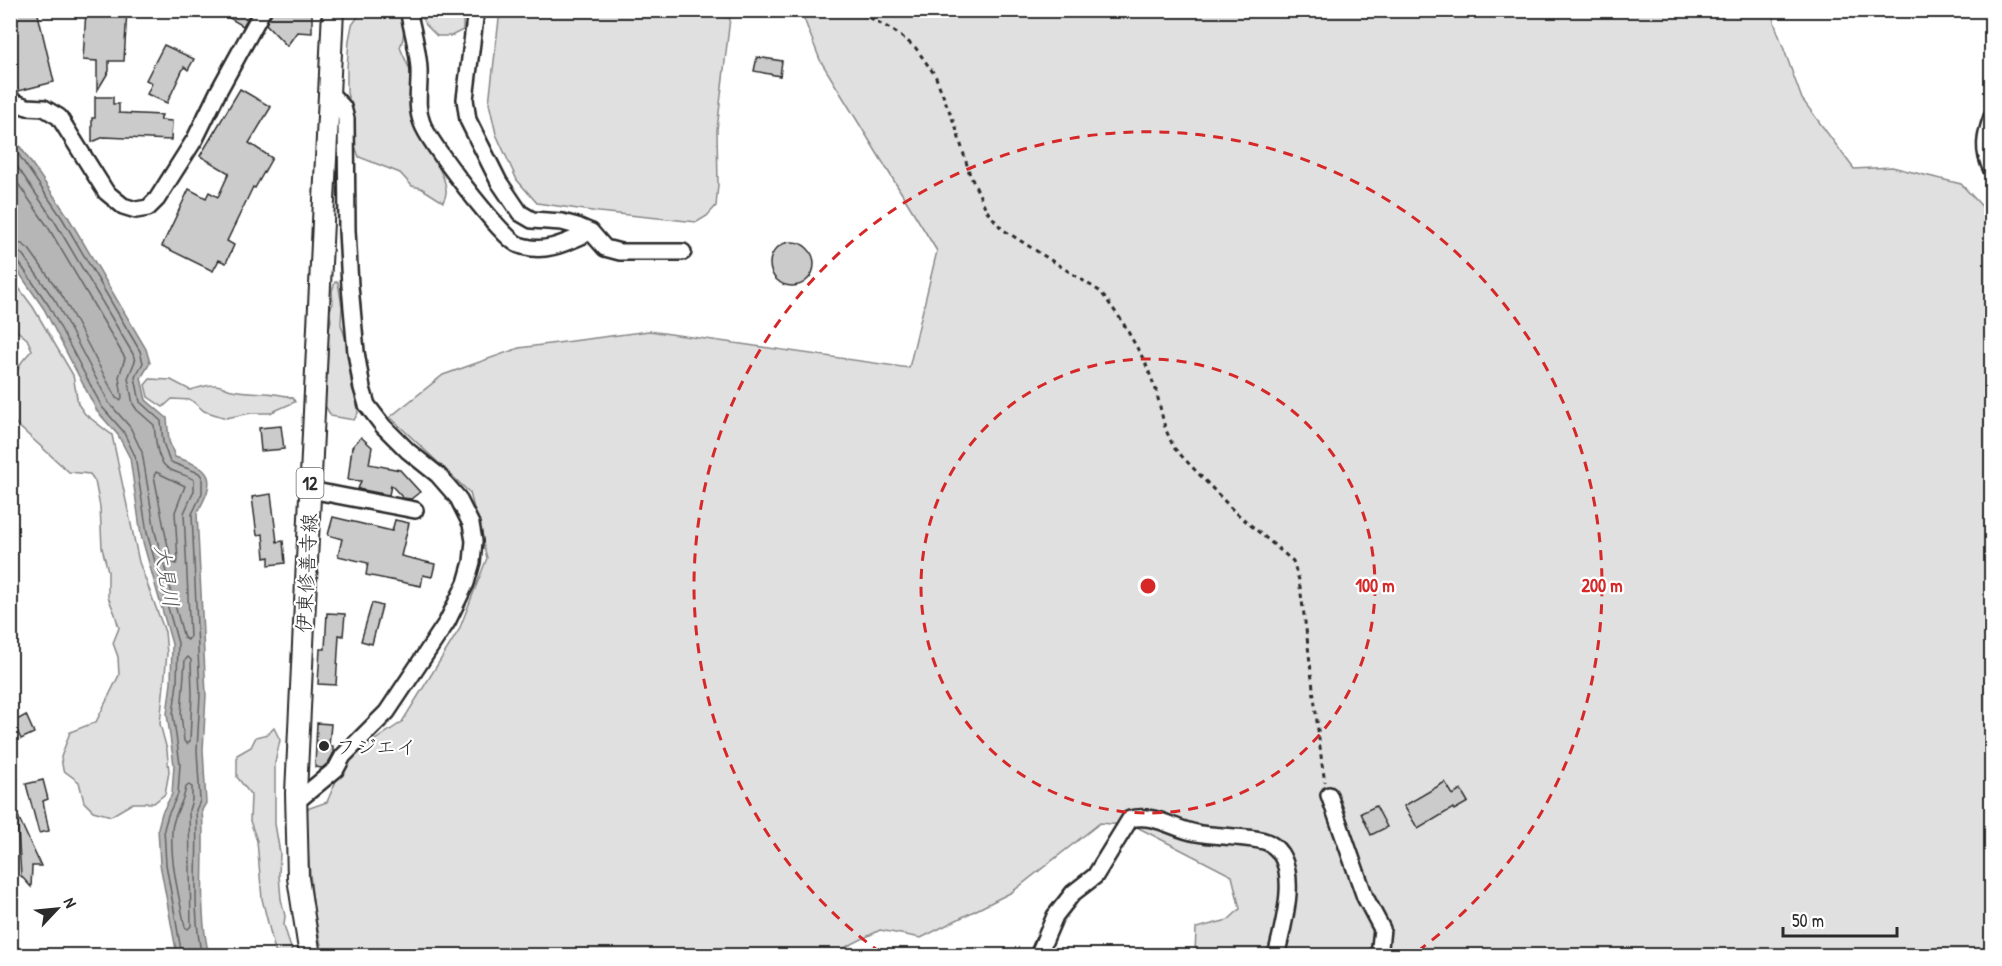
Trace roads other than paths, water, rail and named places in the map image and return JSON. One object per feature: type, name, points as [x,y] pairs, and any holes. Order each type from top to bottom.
[{"type":"main road","name":"伊東修善寺線","points":[[310,956],[298,878],[296,802],[333,10]]},
{"type":"street","points":[[10,98],[27,107],[44,108],[59,117],[106,192],[123,206],[136,210],[148,208],[157,199],[195,139],[263,10]]},
{"type":"street","points":[[408,10],[419,67],[418,108],[422,124],[435,147],[478,203],[505,234],[517,244],[528,248],[547,249],[591,232]]},
{"type":"street","points":[[476,10],[465,99],[468,120],[499,182],[520,213],[532,220],[562,222],[591,232],[605,248],[620,252],[683,252]]},
{"type":"street","points":[[296,802],[336,769],[343,756],[387,712],[447,622],[466,583],[472,562],[474,541],[471,525],[458,498],[438,475],[408,451],[383,426],[367,405],[356,352],[350,286],[346,119],[343,107],[329,92]]},
{"type":"street","points":[[1992,117],[1985,140],[1985,155],[1992,170]]},
{"type":"street","points":[[310,490],[416,510]]},
{"type":"street","points":[[1329,795],[1365,897],[1382,929],[1379,956]]},
{"type":"street","points":[[1040,956],[1055,916],[1073,892],[1095,876],[1130,819],[1142,816],[1190,832],[1270,843],[1286,861],[1289,879],[1286,915],[1276,956]]},
{"type":"water","name":"大見川","points":[[10,132],[67,215],[146,349],[150,363],[141,378],[146,400],[167,418],[169,441],[175,457],[197,466],[208,476],[207,491],[197,513],[206,695],[203,750],[206,803],[202,810],[203,919],[209,955],[177,955],[160,864],[158,828],[162,813],[172,794],[174,765],[167,714],[172,644],[141,535],[130,458],[118,435],[97,411],[44,309],[11,261]]},
{"type":"place","name":"フジエイ","points":[[324,746]]}]
